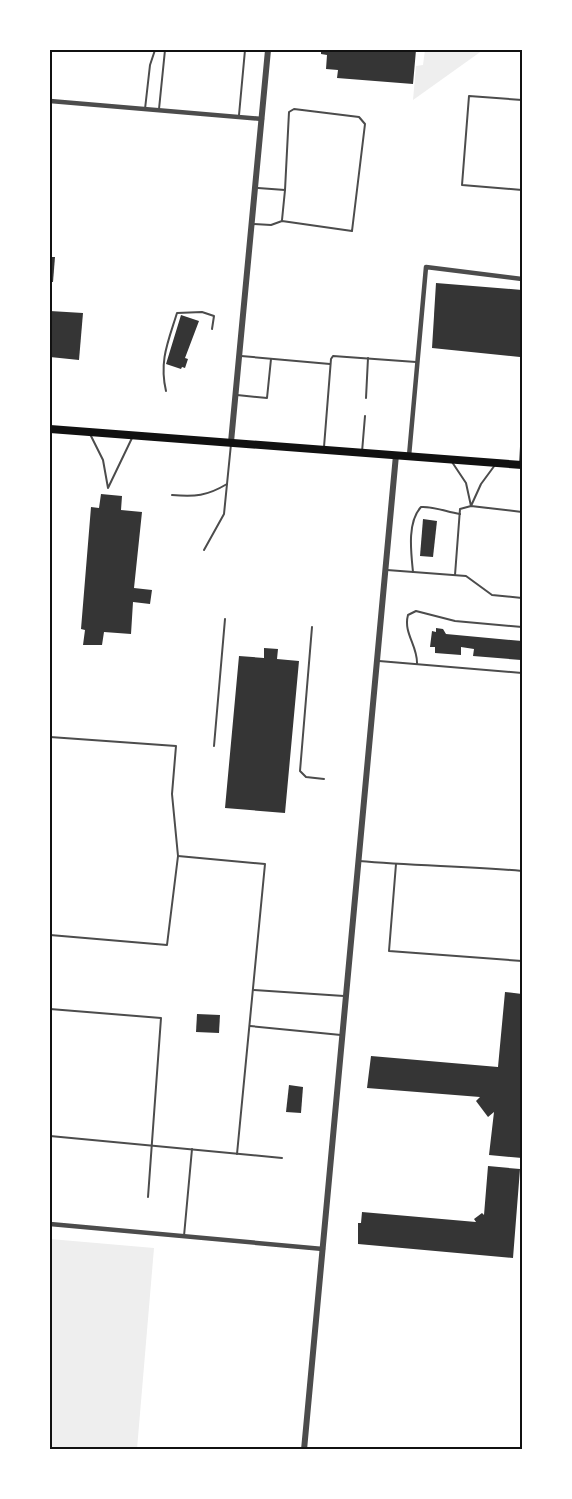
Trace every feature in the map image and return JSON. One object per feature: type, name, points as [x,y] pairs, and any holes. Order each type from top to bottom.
[{"type":"main road","points":[[50,429],[521,465]]},
{"type":"street","points":[[231,442],[268,50]]},
{"type":"street","points":[[50,101],[262,119]]},
{"type":"street","points":[[409,456],[426,267],[522,279]]},
{"type":"street","points":[[304,1449],[344,996],[396,455]]},
{"type":"street","points":[[50,1224],[323,1249]]},
{"type":"lane","points":[[145,109],[150,65],[155,50]]},
{"type":"lane","points":[[159,110],[165,50]]},
{"type":"lane","points":[[239,117],[245,50]]},
{"type":"lane","points":[[522,100],[469,96],[462,185],[522,190]]},
{"type":"lane","points":[[252,224],[271,225],[282,221],[352,231],[365,124],[359,117],[294,109],[290,112],[282,221]]},
{"type":"lane","points":[[255,188],[285,190]]},
{"type":"lane","points":[[166,391],[162,372],[163,360],[177,313],[195,312],[214,316],[212,329]]},
{"type":"lane","points":[[239,356],[330,364]]},
{"type":"lane","points":[[324,449],[330,364],[333,356],[417,363]]},
{"type":"lane","points":[[366,398],[368,358]]},
{"type":"lane","points":[[236,394],[267,398],[271,359]]},
{"type":"lane","points":[[362,452],[365,416]]},
{"type":"lane","points":[[521,465],[522,430]]},
{"type":"lane","points":[[89,431],[103,460],[108,488],[134,435]]},
{"type":"lane","points":[[204,550],[224,514],[231,442]]},
{"type":"lane","points":[[451,460],[466,483],[471,506]]},
{"type":"lane","points":[[471,506],[481,484],[496,463]]},
{"type":"lane","points":[[172,495],[198,497],[210,494],[227,484]]},
{"type":"lane","points":[[413,572],[411,553],[414,515],[421,507],[428,506],[440,512],[460,514]]},
{"type":"lane","points":[[455,575],[460,509],[471,506],[522,512]]},
{"type":"lane","points":[[385,570],[466,576],[492,595],[522,598]]},
{"type":"lane","points":[[417,664],[417,654],[405,626],[408,615],[416,611],[455,621],[522,627]]},
{"type":"lane","points":[[214,746],[225,619]]},
{"type":"lane","points":[[312,627],[300,771],[306,777],[324,779]]},
{"type":"lane","points":[[376,661],[522,673]]},
{"type":"lane","points":[[50,737],[176,747],[172,794],[178,856],[167,945],[50,935]]},
{"type":"lane","points":[[178,856],[265,864],[237,1154]]},
{"type":"lane","points":[[357,861],[420,866],[439,864],[522,871]]},
{"type":"lane","points":[[396,864],[388,951],[522,961]]},
{"type":"lane","points":[[254,990],[344,996]]},
{"type":"lane","points":[[50,1009],[161,1018],[148,1197]]},
{"type":"lane","points":[[250,1026],[341,1035]]},
{"type":"lane","points":[[50,1136],[282,1158]]},
{"type":"lane","points":[[184,1236],[192,1149]]},
{"type":"shaded area","points":[[425,50],[483,50],[413,100],[416,66],[423,65]]},
{"type":"shaded area","points":[[50,1239],[154,1248],[137,1449],[50,1449]]},
{"type":"building","points":[[321,50],[416,50],[413,84],[337,78],[338,70],[326,69],[327,55],[321,54]]},
{"type":"building","points":[[50,257],[55,257],[53,282],[50,282]]},
{"type":"building","points":[[436,283],[522,290],[520,357],[432,348]]},
{"type":"building","points":[[50,311],[83,313],[79,360],[50,357]]},
{"type":"building","points":[[181,315],[199,321],[185,358],[188,359],[185,368],[181,369],[166,364]]},
{"type":"building","points":[[101,494],[122,496],[121,510],[142,512],[134,588],[152,590],[150,604],[133,602],[131,634],[104,632],[102,645],[83,645],[85,630],[81,629],[91,507],[99,508]]},
{"type":"building","points":[[423,519],[437,521],[433,557],[420,556]]},
{"type":"building","points":[[436,628],[443,629],[446,634],[522,641],[521,660],[473,656],[474,649],[461,647],[461,655],[435,653],[435,647],[430,647],[432,631],[436,632]]},
{"type":"building","points":[[264,648],[278,649],[277,659],[299,661],[285,813],[225,808],[239,656],[264,658]]},
{"type":"building","points":[[505,992],[522,994],[522,1158],[489,1155],[494,1112],[488,1117],[476,1101],[480,1097],[367,1088],[371,1056],[498,1067]]},
{"type":"building","points":[[197,1014],[220,1015],[219,1033],[196,1032]]},
{"type":"building","points":[[289,1085],[303,1087],[301,1113],[286,1112]]},
{"type":"building","points":[[488,1166],[520,1169],[513,1258],[358,1244],[358,1223],[361,1223],[362,1212],[476,1222],[474,1219],[482,1213],[484,1215]]}]
